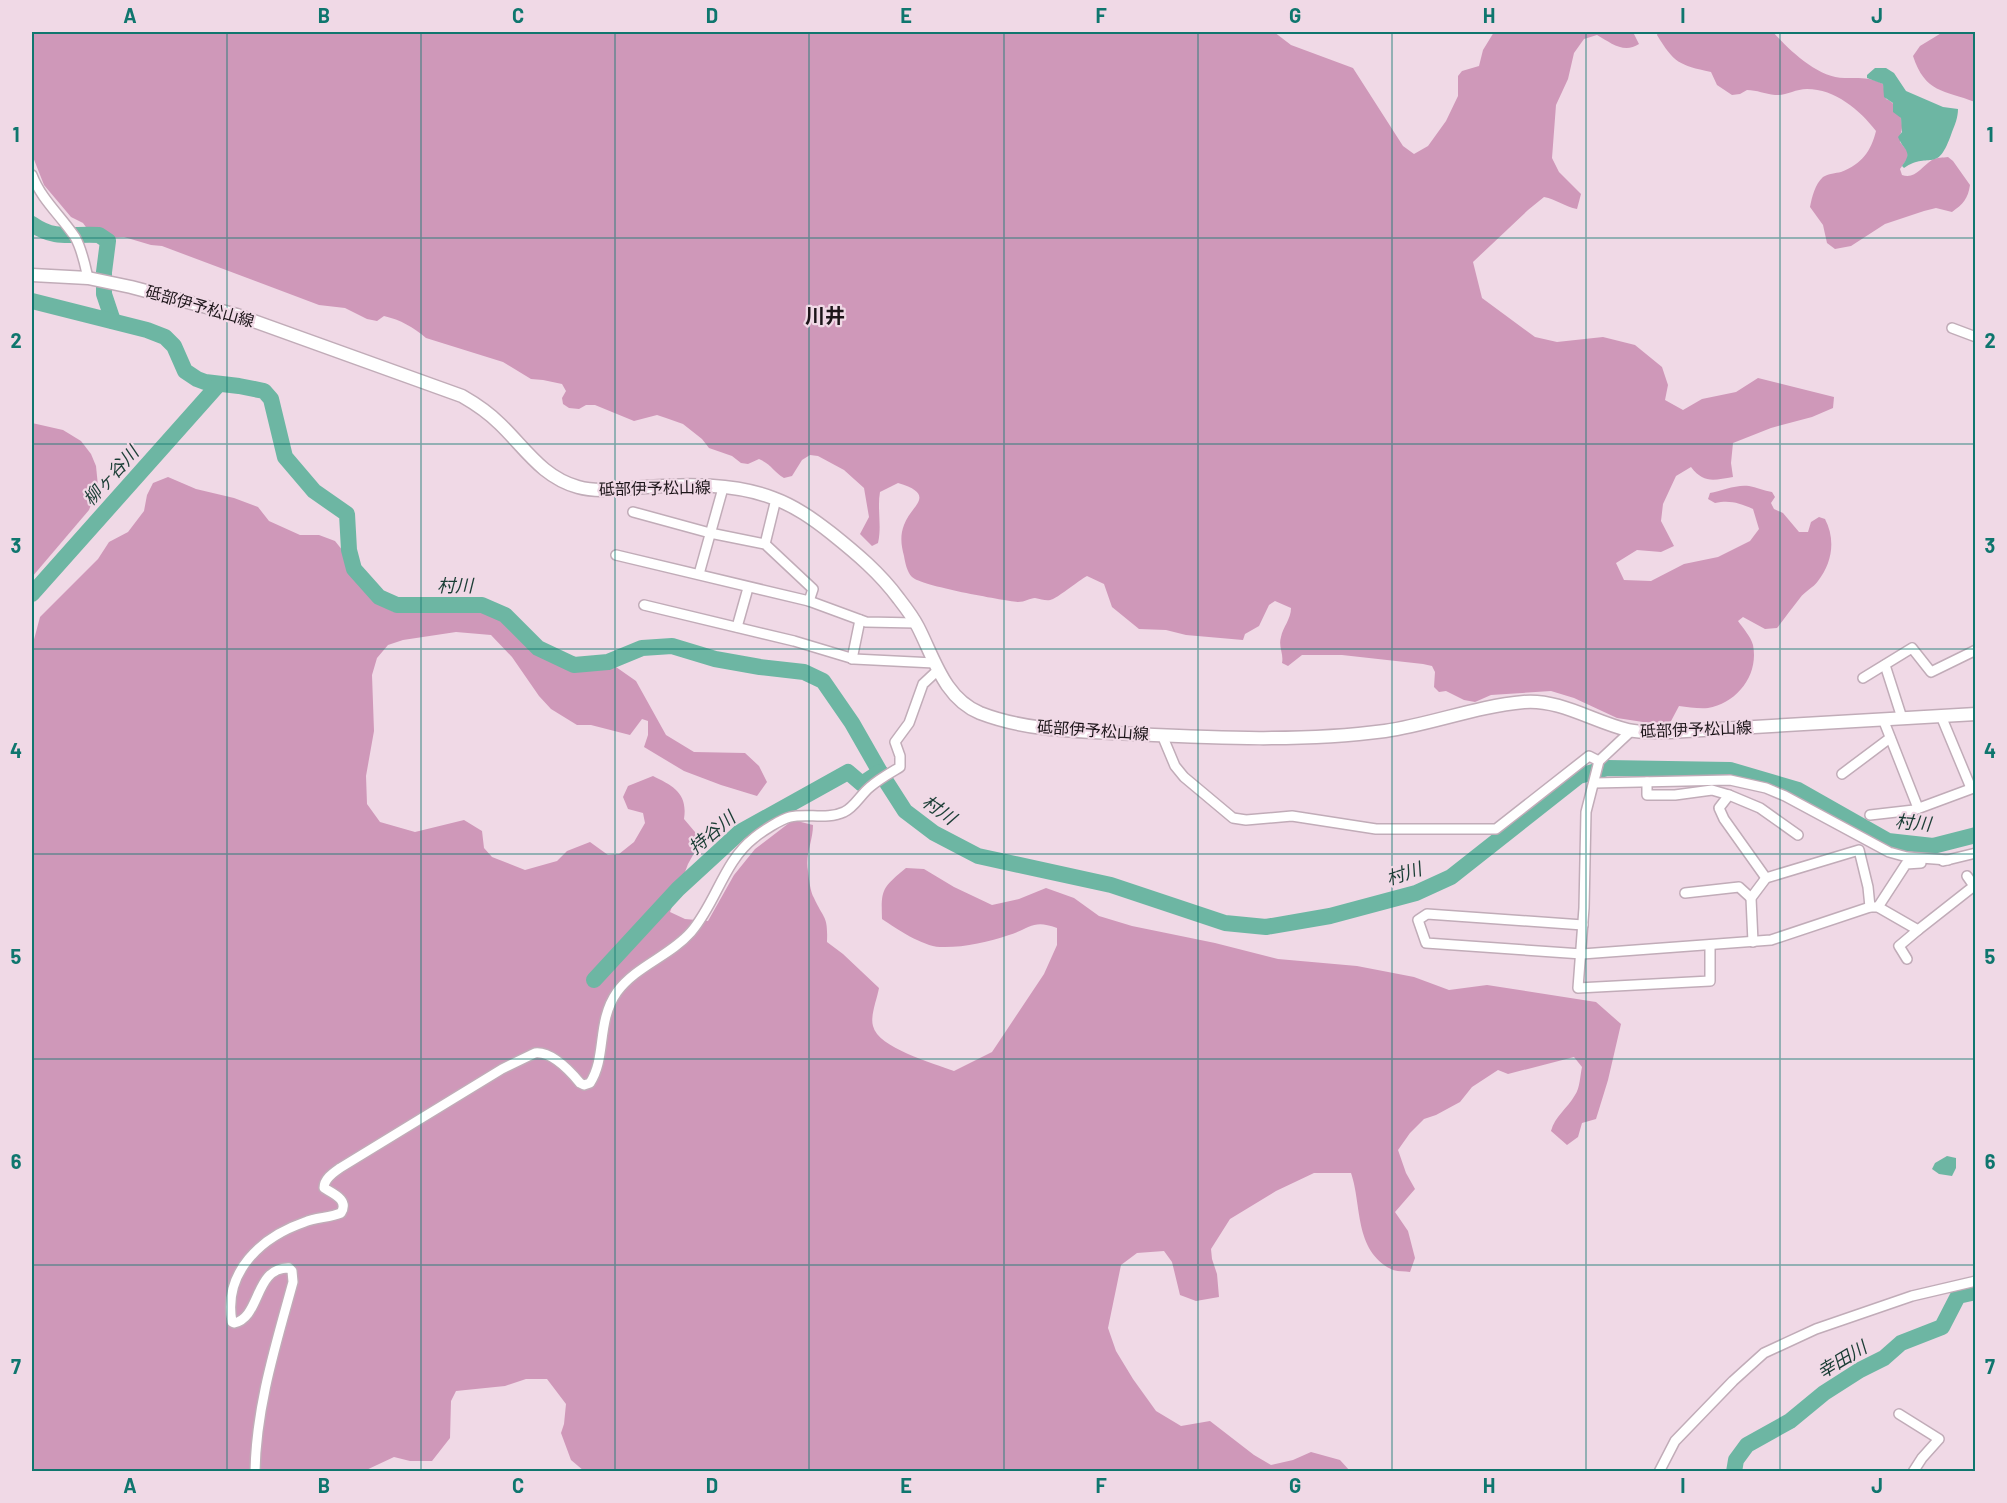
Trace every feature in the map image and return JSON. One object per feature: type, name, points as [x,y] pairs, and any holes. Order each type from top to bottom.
[{"type":"main road","name":"砥部伊予松山線","points":[[32,275],[88,278],[237,315],[462,396],[477,404],[502,425],[539,466],[553,476],[580,488],[682,485],[723,488],[776,499],[806,514],[872,567],[899,598],[916,623],[936,666],[954,694],[977,712],[1013,723],[1054,730],[1276,738],[1334,737],[1419,726],[1498,705],[1528,701],[1556,705],[1631,731],[1669,732],[1976,714]]},
{"type":"street","points":[[32,175],[37,189],[77,240],[88,278]]},
{"type":"street","points":[[1952,328],[1976,337]]},
{"type":"street","points":[[699,574],[723,488]]},
{"type":"street","points":[[765,544],[776,499]]},
{"type":"street","points":[[633,513],[710,533],[765,544],[813,589],[809,601]]},
{"type":"street","points":[[615,555],[809,601],[866,622],[916,623]]},
{"type":"street","points":[[737,627],[748,588]]},
{"type":"street","points":[[644,605],[794,641],[852,659],[936,666]]},
{"type":"street","points":[[852,659],[860,620]]},
{"type":"street","points":[[1863,678],[1912,648],[1930,672],[1976,650]]},
{"type":"street","points":[[1885,665],[1902,718]]},
{"type":"street","points":[[255,1472],[260,1417],[268,1373],[293,1282],[292,1271],[289,1268],[281,1268],[273,1272],[257,1293],[247,1316],[241,1322],[234,1323],[230,1312],[231,1297],[240,1269],[264,1244],[286,1230],[306,1221],[341,1213],[344,1210],[344,1204],[339,1197],[324,1188],[329,1177],[340,1168],[502,1069],[541,1052],[550,1055],[580,1083],[584,1085],[590,1083],[596,1074],[604,1021],[609,1006],[618,991],[627,981],[676,947],[691,932],[711,904],[730,865],[754,838],[789,817],[825,817],[845,812],[869,788],[900,767],[900,756],[895,742],[909,723],[923,684],[936,666]]},
{"type":"street","points":[[1870,815],[1918,808],[1973,788],[1941,716]]},
{"type":"street","points":[[1882,719],[1918,808]]},
{"type":"street","points":[[1631,731],[1599,760],[1586,812],[1582,954],[1578,988],[1710,981],[1710,945]]},
{"type":"street","points":[[1162,735],[1175,766],[1184,777],[1233,818],[1246,820],[1292,816],[1376,829],[1496,829],[1589,756],[1599,760]]},
{"type":"street","points":[[1842,774],[1890,738]]},
{"type":"street","points":[[1595,781],[1730,780],[1758,786],[1785,796],[1889,852],[1907,857],[1948,860]]},
{"type":"street","points":[[1647,782],[1647,795],[1675,795],[1712,790],[1729,795],[1760,808],[1798,835]]},
{"type":"street","points":[[1729,795],[1719,808],[1724,819],[1766,878]]},
{"type":"street","points":[[1753,942],[1751,898],[1766,878],[1859,850],[1874,907],[1918,930]]},
{"type":"street","points":[[1583,926],[1427,914],[1418,920],[1426,943],[1582,954],[1771,940],[1874,907],[1906,864],[1934,864],[1976,853]]},
{"type":"street","points":[[1907,958],[1899,945],[1974,886],[1967,876]]},
{"type":"street","points":[[1685,893],[1739,887],[1751,898]]},
{"type":"street","points":[[1659,1472],[1675,1441],[1713,1400],[1764,1353],[1816,1329],[1912,1296],[1976,1281]]},
{"type":"street","points":[[1899,1414],[1939,1439],[1912,1472]]},
{"type":"shaded area","points":[[32,32],[1274,32],[1291,45],[1353,68],[1403,146],[1414,154],[1428,146],[1446,121],[1458,96],[1458,76],[1462,71],[1479,66],[1483,50],[1494,32],[1633,32],[1639,44],[1633,47],[1623,48],[1597,35],[1584,39],[1574,53],[1568,79],[1556,105],[1552,158],[1559,172],[1581,194],[1577,209],[1544,197],[1528,210],[1473,262],[1482,298],[1535,337],[1557,342],[1603,337],[1635,345],[1662,367],[1668,385],[1665,400],[1683,410],[1702,399],[1736,392],[1758,378],[1834,397],[1833,408],[1733,443],[1731,463],[1733,477],[1710,480],[1700,476],[1691,467],[1676,476],[1663,504],[1661,521],[1674,546],[1661,552],[1637,550],[1616,563],[1624,580],[1651,581],[1684,564],[1718,557],[1750,541],[1759,529],[1753,509],[1734,503],[1715,503],[1708,499],[1710,493],[1749,486],[1772,492],[1775,497],[1771,503],[1774,509],[1783,513],[1799,532],[1808,532],[1811,522],[1819,517],[1825,519],[1831,535],[1831,551],[1827,567],[1814,586],[1802,596],[1777,628],[1765,629],[1743,617],[1738,621],[1752,642],[1754,656],[1749,677],[1737,694],[1719,705],[1708,708],[1679,706],[1670,723],[1656,724],[1617,718],[1574,698],[1551,691],[1491,695],[1475,702],[1464,700],[1446,691],[1439,692],[1434,687],[1435,672],[1432,666],[1423,664],[1342,655],[1302,655],[1288,666],[1282,663],[1280,641],[1291,608],[1275,601],[1269,605],[1259,626],[1245,634],[1243,640],[1186,635],[1166,630],[1139,629],[1112,607],[1104,584],[1087,576],[1051,600],[1035,598],[1018,602],[918,581],[910,575],[906,567],[901,540],[907,518],[919,501],[917,492],[910,487],[898,483],[880,492],[879,537],[878,543],[872,546],[860,534],[869,517],[864,488],[844,470],[818,456],[810,455],[802,460],[792,476],[784,478],[759,459],[748,464],[741,463],[732,456],[709,448],[702,439],[683,424],[657,415],[634,421],[595,405],[586,405],[579,409],[569,408],[563,404],[562,398],[566,391],[562,384],[531,379],[503,362],[426,338],[396,320],[384,316],[377,321],[367,319],[345,308],[319,305],[162,246],[124,237],[94,238],[83,223],[71,217],[44,185],[33,157]]},
{"type":"shaded area","points":[[1658,32],[1773,32],[1796,55],[1826,74],[1870,79],[1883,84],[1886,99],[1900,114],[1902,130],[1900,142],[1908,152],[1907,159],[1900,169],[1902,175],[1911,176],[1932,160],[1948,157],[1970,185],[1966,198],[1952,212],[1936,208],[1924,211],[1885,224],[1851,246],[1835,249],[1827,243],[1823,225],[1810,207],[1814,191],[1823,177],[1848,169],[1860,161],[1868,151],[1876,131],[1855,108],[1837,97],[1817,90],[1803,89],[1779,95],[1747,90],[1732,95],[1717,85],[1711,72],[1684,65],[1673,57],[1657,35]]},
{"type":"shaded area","points":[[1943,32],[1975,32],[1975,102],[1945,92],[1930,84],[1918,68],[1913,56],[1920,46]]},
{"type":"shaded area","points":[[1875,68],[1886,68],[1894,73],[1906,91],[1943,107],[1958,109],[1947,145],[1937,158],[1913,163],[1904,168],[1902,166],[1907,154],[1898,137],[1902,132],[1901,118],[1893,112],[1893,103],[1884,97],[1883,84],[1867,78],[1867,75]]},
{"type":"shaded area","points":[[32,423],[63,430],[81,441],[91,454],[96,466],[98,486],[89,510],[32,577]]},
{"type":"shaded area","points":[[168,477],[196,489],[234,498],[258,507],[269,521],[300,535],[319,535],[335,541],[343,551],[349,574],[375,602],[394,612],[482,611],[504,621],[533,649],[582,670],[616,667],[636,681],[666,735],[694,752],[745,753],[759,766],[767,782],[757,796],[684,771],[644,747],[648,735],[648,721],[642,719],[630,735],[591,725],[577,725],[551,709],[539,696],[512,657],[491,635],[456,632],[403,640],[388,645],[377,658],[372,675],[374,731],[366,776],[367,804],[380,822],[415,832],[464,820],[482,831],[484,848],[492,857],[525,870],[557,861],[567,851],[590,842],[608,855],[619,854],[634,842],[645,823],[643,813],[628,809],[623,797],[628,786],[653,776],[678,792],[684,803],[684,819],[695,832],[698,846],[688,864],[670,912],[685,919],[708,921],[734,875],[755,849],[793,820],[813,825],[807,865],[812,892],[825,918],[827,942],[879,988],[872,1017],[877,1034],[895,1048],[954,1071],[992,1052],[1044,974],[1057,945],[1057,928],[1037,924],[984,942],[948,947],[925,944],[882,919],[882,901],[885,890],[892,880],[906,868],[924,869],[954,887],[992,905],[1019,899],[1046,888],[1074,898],[1099,916],[1132,926],[1278,959],[1357,966],[1414,977],[1449,990],[1487,985],[1596,1002],[1621,1024],[1596,1119],[1582,1123],[1578,1137],[1567,1145],[1551,1131],[1555,1121],[1578,1089],[1582,1067],[1574,1057],[1508,1074],[1498,1070],[1472,1087],[1460,1102],[1424,1119],[1398,1150],[1406,1173],[1415,1189],[1395,1212],[1408,1231],[1415,1258],[1410,1272],[1391,1269],[1379,1261],[1371,1250],[1361,1226],[1351,1173],[1314,1173],[1276,1191],[1230,1219],[1211,1249],[1217,1274],[1219,1297],[1196,1301],[1180,1295],[1172,1262],[1164,1251],[1137,1253],[1121,1265],[1108,1328],[1116,1351],[1156,1411],[1181,1426],[1210,1421],[1254,1455],[1271,1465],[1293,1460],[1311,1452],[1340,1460],[1350,1471],[584,1471],[571,1460],[561,1433],[566,1404],[547,1379],[526,1379],[505,1386],[456,1391],[451,1401],[450,1438],[432,1461],[410,1461],[394,1457],[362,1472],[32,1472],[32,647],[40,617],[98,559],[109,542],[128,532],[144,511],[147,495],[153,483]]},
{"type":"shaded area","points":[[1947,1156],[1956,1158],[1956,1168],[1952,1176],[1939,1174],[1932,1169],[1935,1163]]},
{"type":"waterway","points":[[32,224],[49,233],[99,235],[108,241],[104,294],[113,321]]},
{"type":"waterway","name":"村川","points":[[32,301],[147,330],[165,337],[174,346],[185,371],[197,379],[264,391],[271,399],[285,457],[314,491],[347,514],[349,550],[354,569],[379,597],[397,605],[482,605],[505,615],[538,648],[574,665],[608,662],[642,648],[672,646],[715,659],[804,672],[823,681],[852,723],[905,811],[934,833],[978,856],[1111,885],[1225,923],[1266,927],[1330,916],[1416,893],[1451,877],[1579,776],[1607,768],[1730,770],[1798,790],[1888,841],[1933,846],[1976,835]]},
{"type":"waterway","name":"柳ヶ谷川","points":[[32,594],[219,384]]},
{"type":"waterway","name":"持谷川","points":[[594,980],[678,889],[740,832],[848,772],[862,784],[880,772]]},
{"type":"waterway","name":"幸田川","points":[[1734,1472],[1736,1460],[1747,1445],[1790,1421],[1824,1393],[1884,1358],[1901,1343],[1942,1327],[1958,1296],[1976,1292]]},
{"type":"district","name":"川井","points":[[825,316]]}]
